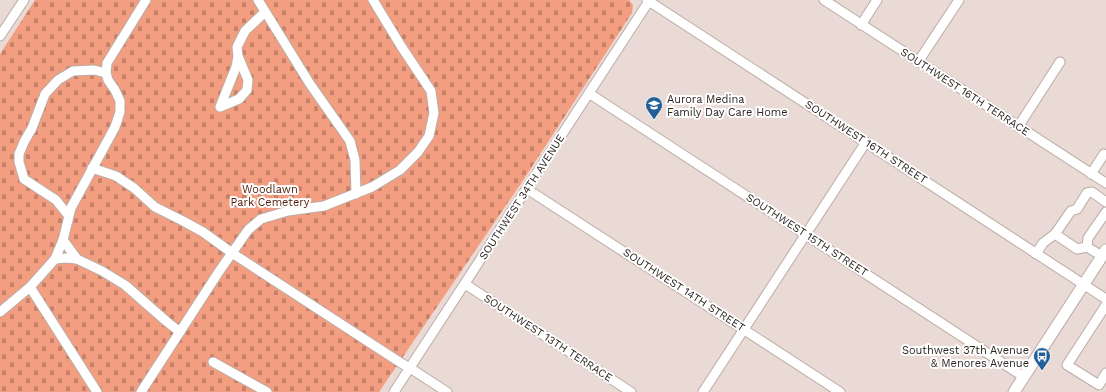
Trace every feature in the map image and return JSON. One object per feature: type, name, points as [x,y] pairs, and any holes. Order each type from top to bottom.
[{"type":"main road","points":[[1014,392],[1105,254]]},
{"type":"street","points":[[0,36],[24,0]]},
{"type":"street","points":[[0,312],[30,287],[55,259],[63,240],[68,215],[71,208],[115,127],[120,112],[120,101],[116,90],[108,80],[106,73],[107,63],[146,0]]},
{"type":"street","points":[[258,0],[310,84],[350,141],[355,160],[356,194]]},
{"type":"street","points":[[141,392],[248,230],[261,219],[288,211],[324,206],[372,187],[400,170],[418,152],[429,136],[434,114],[432,91],[401,46],[373,0]]},
{"type":"street","name":"SOUTHWEST 34TH AVENUE","points":[[394,392],[590,94],[648,0]]},
{"type":"street","name":"SOUTHWEST 16TH STREET","points":[[648,0],[1106,299]]},
{"type":"street","name":"SOUTHWEST 16TH TERRACE","points":[[824,0],[1106,183]]},
{"type":"street","points":[[861,24],[877,0]]},
{"type":"street","points":[[918,62],[959,0]]},
{"type":"street","points":[[238,56],[236,67],[220,107],[240,99],[247,90],[248,80],[238,56],[237,47],[244,31],[265,12]]},
{"type":"street","points":[[1018,127],[1060,62]]},
{"type":"street","points":[[68,215],[56,200],[24,180],[19,162],[19,154],[32,128],[45,94],[58,80],[74,71],[94,70],[106,73]]},
{"type":"street","name":"SOUTHWEST 15TH STREET","points":[[590,94],[1024,377]]},
{"type":"street","points":[[703,392],[866,142]]},
{"type":"street","points":[[1091,174],[1104,154]]},
{"type":"street","points":[[92,168],[116,176],[134,188],[155,207],[203,232],[232,253],[447,392]]},
{"type":"street","name":"SOUTHWEST 14TH STREET","points":[[527,188],[840,392]]},
{"type":"street","points":[[1036,254],[1043,243],[1055,234],[1070,211],[1077,209],[1087,193],[1092,192],[1105,200]]},
{"type":"street","points":[[1087,247],[1088,238],[1106,212]]},
{"type":"street","points":[[1055,234],[1077,249],[1087,247],[1105,254]]},
{"type":"street","points":[[63,240],[77,259]]},
{"type":"street","points":[[55,259],[77,259],[102,271],[125,285],[180,332]]},
{"type":"street","name":"SOUTHWEST 13TH TERRACE","points":[[465,284],[631,392]]},
{"type":"street","points":[[30,287],[97,392]]},
{"type":"street","points":[[1106,305],[1067,365],[1097,388],[1106,373]]},
{"type":"street","points":[[213,362],[267,392]]},
{"type":"green space","name":"Woodlawn Park Cemetery","points":[[35,0],[629,0],[633,5],[632,13],[524,179],[379,392],[0,392],[0,54]]},
{"type":"place","name":"Aurora Medina Family Day Care Home","points":[[654,120]]},
{"type":"place","name":"Southwest 37th Avenue & Menores Avenue","points":[[1042,371]]}]
